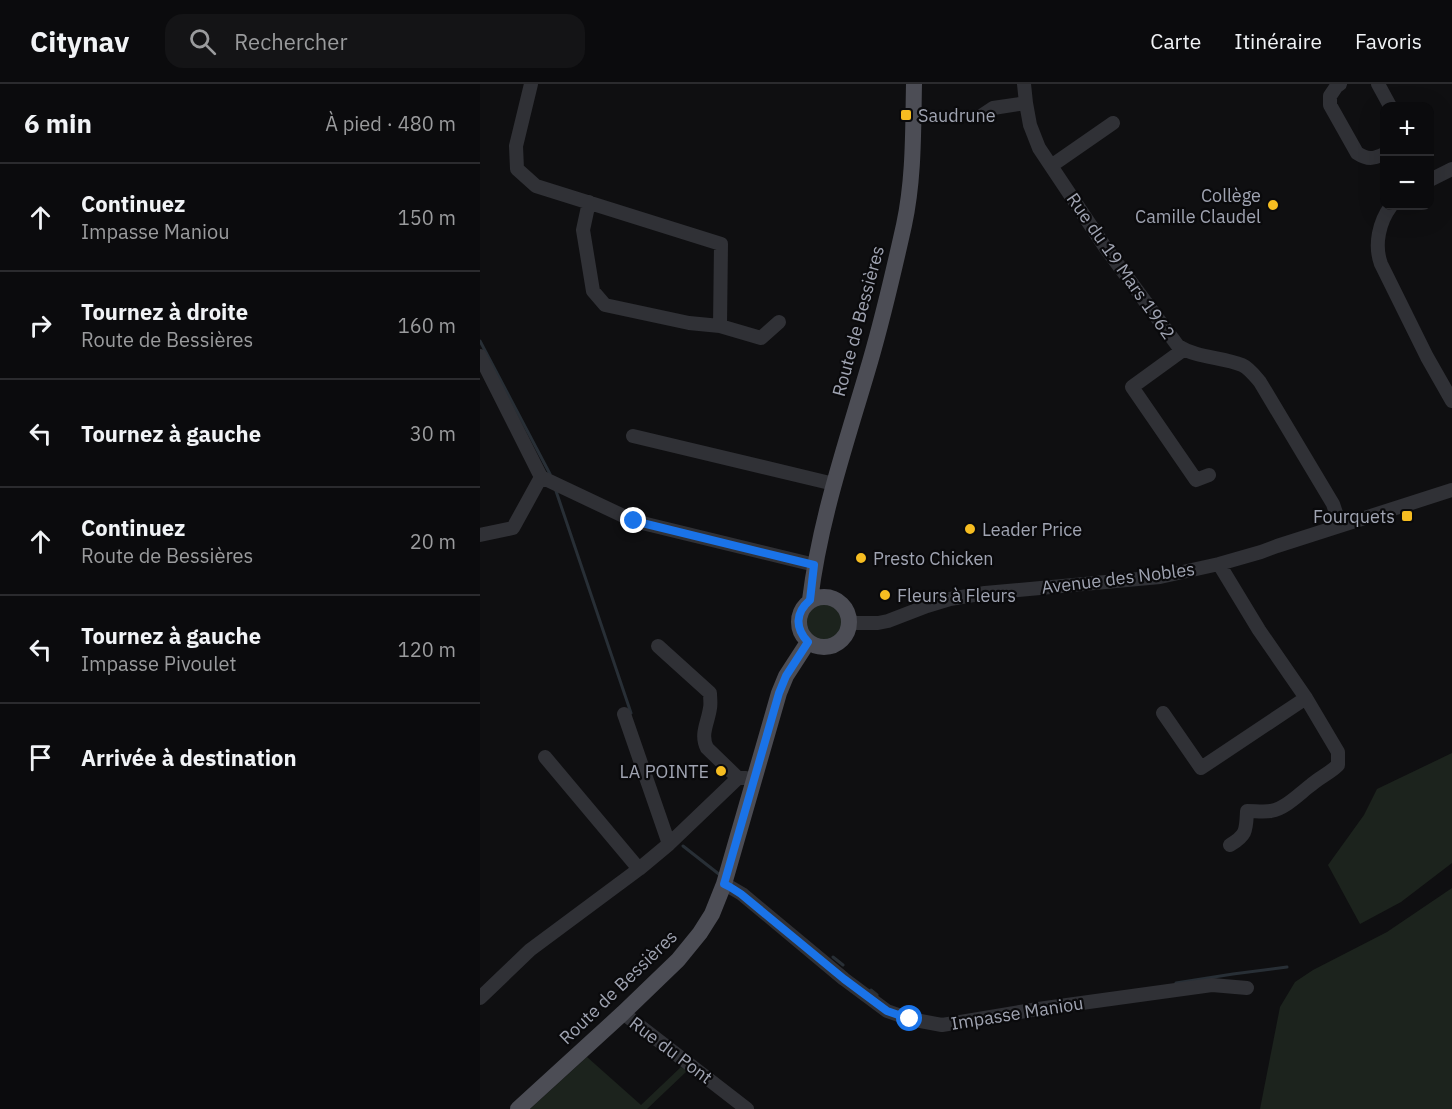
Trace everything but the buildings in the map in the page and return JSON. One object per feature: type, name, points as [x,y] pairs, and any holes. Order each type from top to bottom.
[{"type":"main road","name":"Route de Bessières","points":[[810,600],[814,565],[826,510],[870,360],[904,223],[911,184],[914,84]]},
{"type":"main road","points":[[814,565],[832,597]]},
{"type":"main road","points":[[825,596],[832,597],[845,607],[849,615],[849,623],[848,631],[838,643],[823,647],[808,642],[799,629],[798,621],[804,605],[810,600],[825,596]]},
{"type":"main road","name":"Route de Bessières","points":[[518,1109],[623,1014],[678,960],[712,914],[724,884],[746,778],[786,676],[808,642]]},
{"type":"street","points":[[531,84],[516,146],[518,169],[536,186],[721,244],[720,326]]},
{"type":"street","name":"Rue du 19 Mars 1962","points":[[1024,84],[1030,125],[1039,148],[1105,247],[1178,346],[1183,350],[1244,366],[1260,382],[1333,504],[1340,525]]},
{"type":"street","points":[[1340,84],[1330,96],[1330,105],[1357,153],[1364,158],[1380,156]]},
{"type":"street","points":[[1378,84],[1388,102]]},
{"type":"street","points":[[981,116],[993,108],[1026,103]]},
{"type":"street","points":[[1051,166],[1113,123]]},
{"type":"street","points":[[1434,178],[1452,169]]},
{"type":"street","points":[[589,202],[583,230],[593,291],[605,305],[689,323],[720,326],[761,338],[779,322]]},
{"type":"street","points":[[1388,210],[1384,217],[1377,243],[1377,253],[1401,305],[1452,401]]},
{"type":"street","points":[[1183,350],[1132,387],[1196,480],[1209,475]]},
{"type":"street","points":[[480,356],[541,477],[634,521],[814,565]]},
{"type":"street","points":[[633,436],[834,484]]},
{"type":"street","points":[[480,535],[513,528],[541,477]]},
{"type":"street","name":"Avenue des Nobles","points":[[849,623],[888,621],[950,599],[985,593],[1160,577],[1219,564],[1452,490]]},
{"type":"street","points":[[1219,564],[1259,630],[1306,698],[1338,752],[1338,765],[1331,772],[1277,809],[1247,811],[1246,830],[1242,838],[1230,845]]},
{"type":"street","points":[[481,996],[530,950],[639,869],[746,778],[707,748],[704,741],[710,708],[710,693],[658,646]]},
{"type":"street","points":[[1163,713],[1201,768],[1306,698]]},
{"type":"street","points":[[624,714],[669,844]]},
{"type":"street","points":[[545,757],[639,869]]},
{"type":"street","name":"Impasse Maniou","points":[[724,884],[741,894],[844,979],[887,1011],[910,1019],[942,1025],[1212,985],[1247,988]]},
{"type":"street","name":"Rue du Pont","points":[[623,1014],[747,1109]]},
{"type":"shaded area","points":[[823,604],[836,610],[842,623],[836,636],[823,642],[810,636],[804,623],[810,610]]},
{"type":"shaded area","points":[[1452,753],[1452,863],[1401,902],[1360,924],[1328,865],[1364,815],[1377,789]]},
{"type":"shaded area","points":[[1452,888],[1452,1109],[1260,1109],[1280,1007],[1295,982],[1313,970],[1387,932]]},
{"type":"shaded area","points":[[587,1057],[641,1105],[681,1067],[687,1071],[647,1109],[530,1109]]},
{"type":"waterway","points":[[480,341],[550,474]]},
{"type":"waterway","points":[[556,491],[631,713]]},
{"type":"waterway","points":[[683,846],[720,875]]},
{"type":"waterway","points":[[833,957],[843,965]]},
{"type":"waterway","points":[[1176,983],[1287,967]]},
{"type":"waterway","points":[[871,990],[877,995]]},
{"type":"place","name":"Saudrune","points":[[906,115]]},
{"type":"place","name":"Collège Camille Claudel","points":[[1273,205]]},
{"type":"place","name":"Fourquets","points":[[1407,516]]},
{"type":"place","name":"Leader Price","points":[[970,529]]},
{"type":"place","name":"Presto Chicken","points":[[861,558]]},
{"type":"place","name":"Fleurs à Fleurs","points":[[885,595]]},
{"type":"place","name":"LA POINTE","points":[[721,771]]},
{"type":"route","points":[[634,521],[814,565],[810,600],[804,605],[798,621],[799,629],[808,642],[786,676],[779,693],[724,884],[741,894],[844,979],[887,1011],[910,1019]]}]
